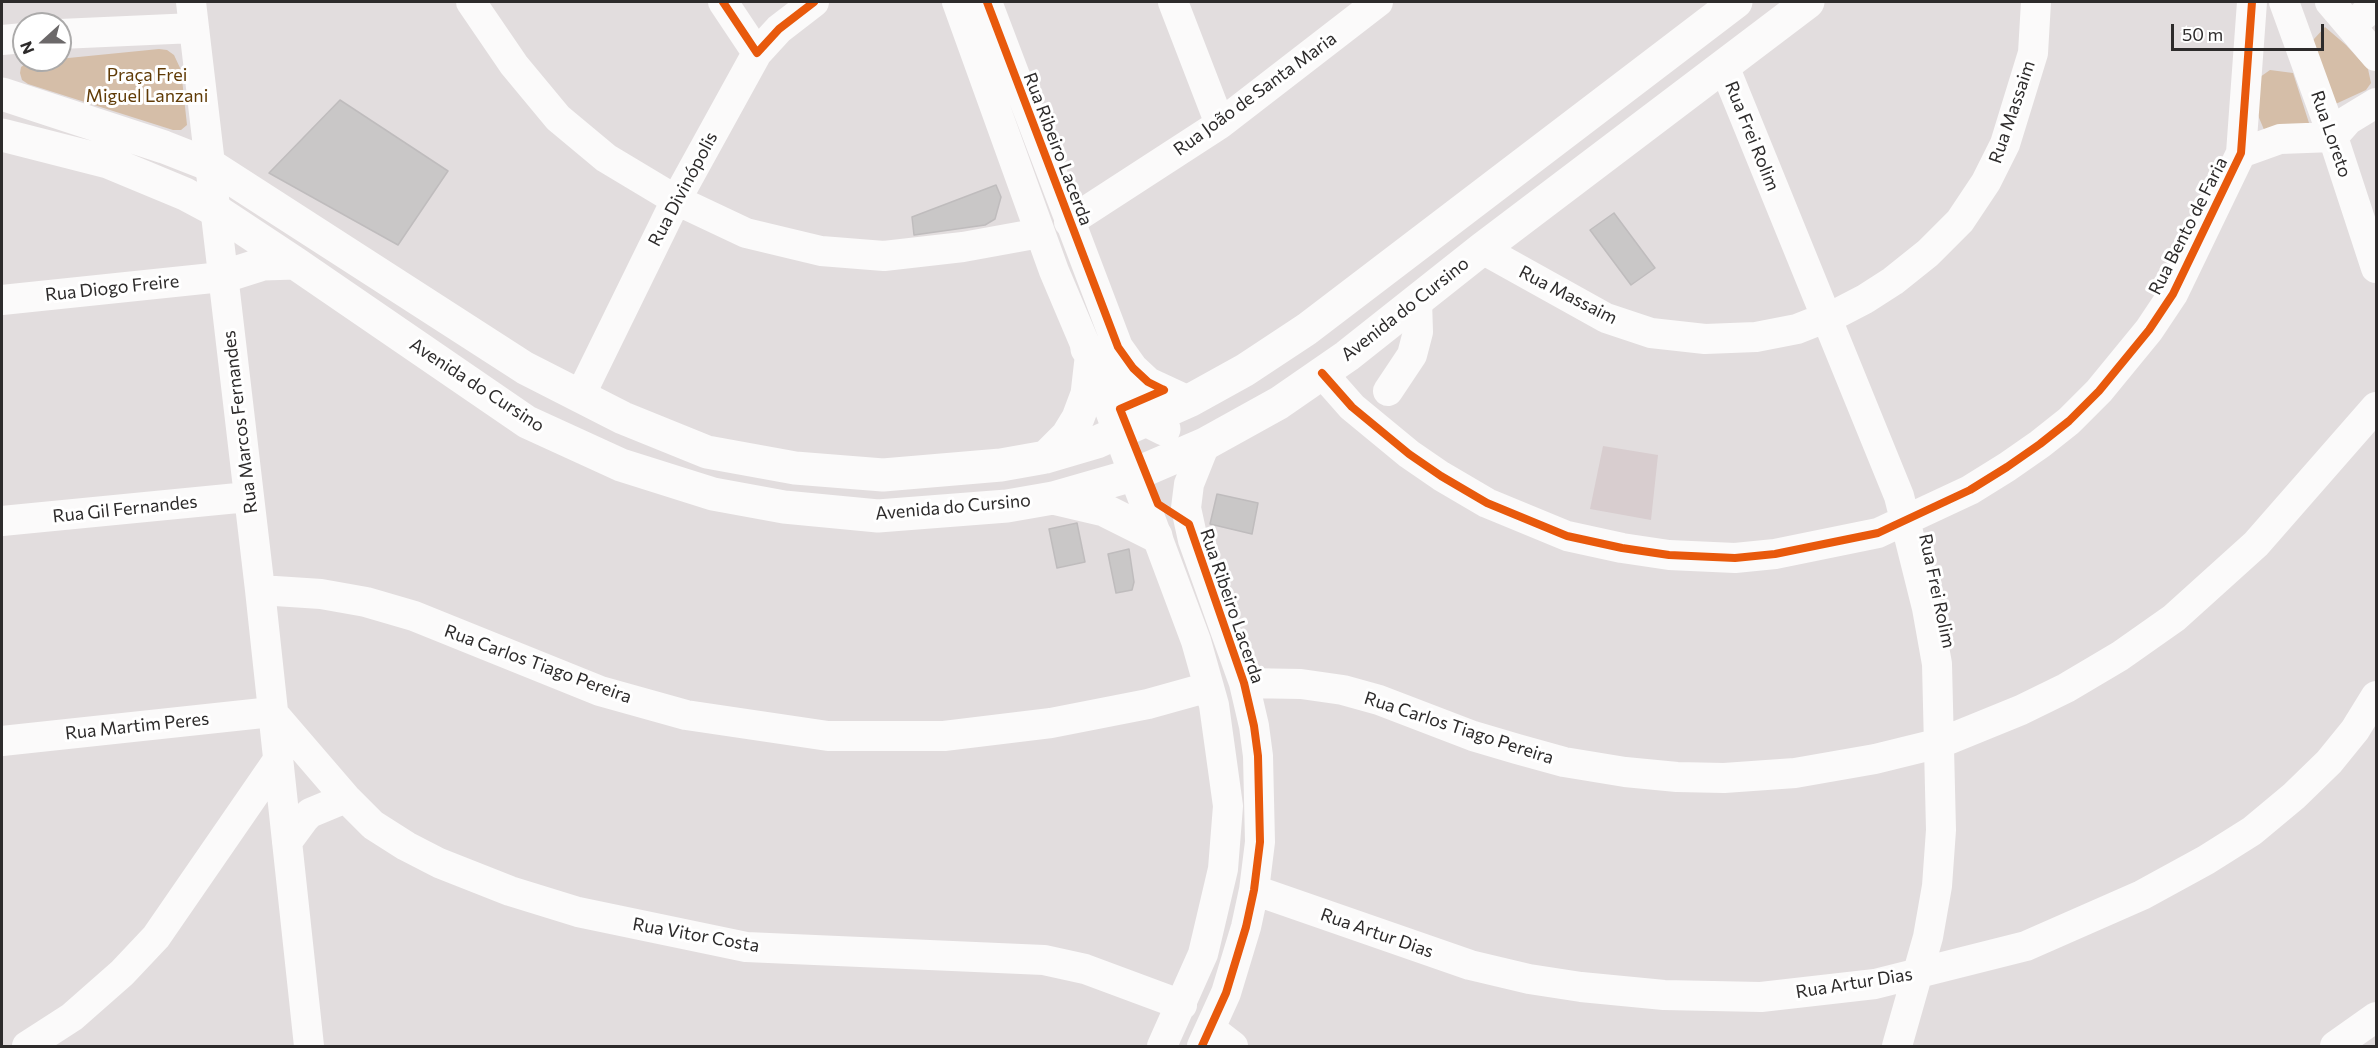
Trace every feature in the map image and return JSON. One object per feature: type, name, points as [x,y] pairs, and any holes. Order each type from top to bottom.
[{"type":"main road","name":"Avenida do Cursino","points":[[2,94],[164,147],[210,165],[525,368],[623,418],[707,452],[795,468],[883,475],[1001,465],[1046,457],[1097,442],[1148,421],[1245,370],[1307,329],[1701,13],[1736,2]]},
{"type":"main road","name":"Avenida do Cursino","points":[[2,135],[108,162],[144,175],[215,210],[527,422],[621,465],[713,494],[784,507],[878,516],[1007,506],[1053,498],[1133,475],[1205,444],[1279,403],[1347,356],[1482,249],[1808,2]]},
{"type":"main road","name":"Rua Frei Rolim","points":[[1701,13],[1724,66]]},
{"type":"main road","points":[[222,277],[262,264],[295,263]]},
{"type":"main road","points":[[1089,354],[1130,405],[1148,421],[1182,437],[1205,444]]},
{"type":"main road","points":[[1046,457],[1066,436],[1078,418],[1087,394],[1089,354]]},
{"type":"main road","points":[[1053,498],[1104,510],[1156,536]]},
{"type":"street","points":[[471,2],[514,64],[558,118],[606,158],[676,200],[746,233],[821,251],[884,256],[963,247],[1040,233]]},
{"type":"street","points":[[723,2],[757,53]]},
{"type":"street","name":"Rua Divinópolis","points":[[580,396],[676,200],[757,53],[779,29],[814,2]]},
{"type":"street","points":[[957,2],[1040,233],[1089,354],[1196,641],[1214,705],[1228,806],[1223,869],[1203,954],[1162,1047]]},
{"type":"street","name":"Rua Ribeiro Lacerda","points":[[987,2],[1118,347],[1133,369],[1148,382],[1189,401]]},
{"type":"street","points":[[1173,2],[1220,124]]},
{"type":"street","name":"Rua João de Santa Maria","points":[[1069,222],[1220,124],[1378,2]]},
{"type":"street","name":"Rua Massaim","points":[[1482,249],[1606,318],[1651,333],[1705,339],[1756,337],[1797,329],[1827,317],[1865,299],[1928,253],[1960,221],[1986,182],[2005,144],[2030,62],[2036,27],[2036,2]]},
{"type":"street","name":"Rua Bento de Faria","points":[[1322,373],[1352,407],[1409,454],[1441,476],[1486,503],[1567,536],[1622,548],[1670,555],[1735,558],[1828,545],[1878,533],[1970,490],[2007,467],[2069,420],[2112,376],[2149,330],[2173,294],[2241,153],[2252,2]]},
{"type":"street","name":"Rua Loreto","points":[[2284,2],[2333,137],[2376,268]]},
{"type":"street","points":[[2330,2],[2376,56]]},
{"type":"street","points":[[2351,26],[2376,4]]},
{"type":"street","points":[[72,32],[192,15]]},
{"type":"street","name":"Rua Marcos Fernandes","points":[[192,15],[260,590],[309,1047]]},
{"type":"street","name":"Rua Frei Rolim","points":[[1724,66],[1899,496],[1927,608],[1937,664],[1941,830],[1938,875],[1928,937],[1897,1047]]},
{"type":"street","points":[[2241,153],[2280,138],[2333,137],[2348,120],[2376,103]]},
{"type":"street","name":"Rua Diogo Freire","points":[[2,300],[222,277]]},
{"type":"street","points":[[1388,391],[1412,355],[1418,332],[1418,301]]},
{"type":"street","name":"Rua Carlos Tiago Pereira","points":[[1244,683],[1301,684],[1343,690],[1379,700],[1473,736],[1564,762],[1625,772],[1677,777],[1724,778],[1795,773],[1875,759],[1940,742],[2021,710],[2066,688],[2120,656],[2174,618],[2256,544],[2376,407]]},
{"type":"street","name":"Rua Ribeiro Lacerda","points":[[1205,444],[1189,484],[1186,508],[1189,524],[1244,683],[1254,726],[1258,756],[1260,842],[1254,890],[1246,927],[1226,993],[1215,1041]]},
{"type":"street","name":"Rua Gil Fernandes","points":[[2,521],[248,497]]},
{"type":"street","name":"Rua Carlos Tiago Pereira","points":[[260,590],[321,594],[366,602],[414,616],[600,691],[686,715],[828,736],[944,736],[1051,723],[1148,704],[1209,687]]},
{"type":"street","name":"Rua Artur Dias","points":[[1254,890],[1470,965],[1529,979],[1581,987],[1664,995],[1761,997],[1875,984],[2026,946],[2142,895],[2215,854],[2252,831],[2294,796],[2329,762],[2355,730],[2376,696]]},
{"type":"street","name":"Rua Martim Peres","points":[[2,741],[272,712]]},
{"type":"street","name":"Rua Vitor Costa","points":[[272,712],[346,798],[374,825],[406,846],[439,863],[510,891],[578,912],[746,947],[1044,960],[1085,969],[1182,1005]]},
{"type":"street","points":[[27,1047],[51,1033],[88,1003],[122,973],[156,937],[278,760]]},
{"type":"street","points":[[288,842],[310,813],[346,798]]},
{"type":"street","points":[[2335,1047],[2376,1017]]},
{"type":"shaded area","points":[[1603,446],[1658,455],[1651,520],[1590,509]]},
{"type":"green space","points":[[2325,27],[2368,69],[2371,83],[2366,90],[2329,107],[2303,51]]},
{"type":"green space","name":"Praça Frei Miguel Lanzani","points":[[167,50],[174,55],[181,70],[187,125],[181,130],[173,130],[28,84],[22,80],[20,72],[72,72],[72,58]]},
{"type":"green space","points":[[2270,70],[2293,73],[2309,123],[2265,132],[2257,113],[2253,82]]},
{"type":"building","points":[[340,100],[448,171],[398,245],[269,173]]},
{"type":"building","points":[[996,185],[1001,197],[995,219],[985,225],[914,235],[912,217]]},
{"type":"building","points":[[1614,213],[1655,268],[1631,285],[1590,230]]},
{"type":"building","points":[[1217,494],[1258,503],[1252,534],[1210,524]]},
{"type":"building","points":[[1077,523],[1085,562],[1057,568],[1049,529]]},
{"type":"building","points":[[1129,549],[1134,582],[1132,590],[1116,593],[1108,554]]},
{"type":"cycle path","points":[[723,2],[757,53],[779,29],[814,2]]},
{"type":"cycle path","points":[[987,2],[1118,347],[1133,368],[1148,382],[1164,390]]},
{"type":"cycle path","points":[[1322,373],[1352,407],[1409,454],[1441,476],[1487,503],[1567,536],[1669,555],[1735,558],[1775,554],[1878,533],[1970,490],[2040,444],[2069,421],[2099,391],[2149,330],[2173,294],[2241,153],[2252,2]]},
{"type":"cycle path","points":[[1164,390],[1120,409],[1158,504],[1189,524],[1244,683],[1258,756],[1260,842],[1254,890],[1246,927],[1226,993],[1202,1046]]}]
